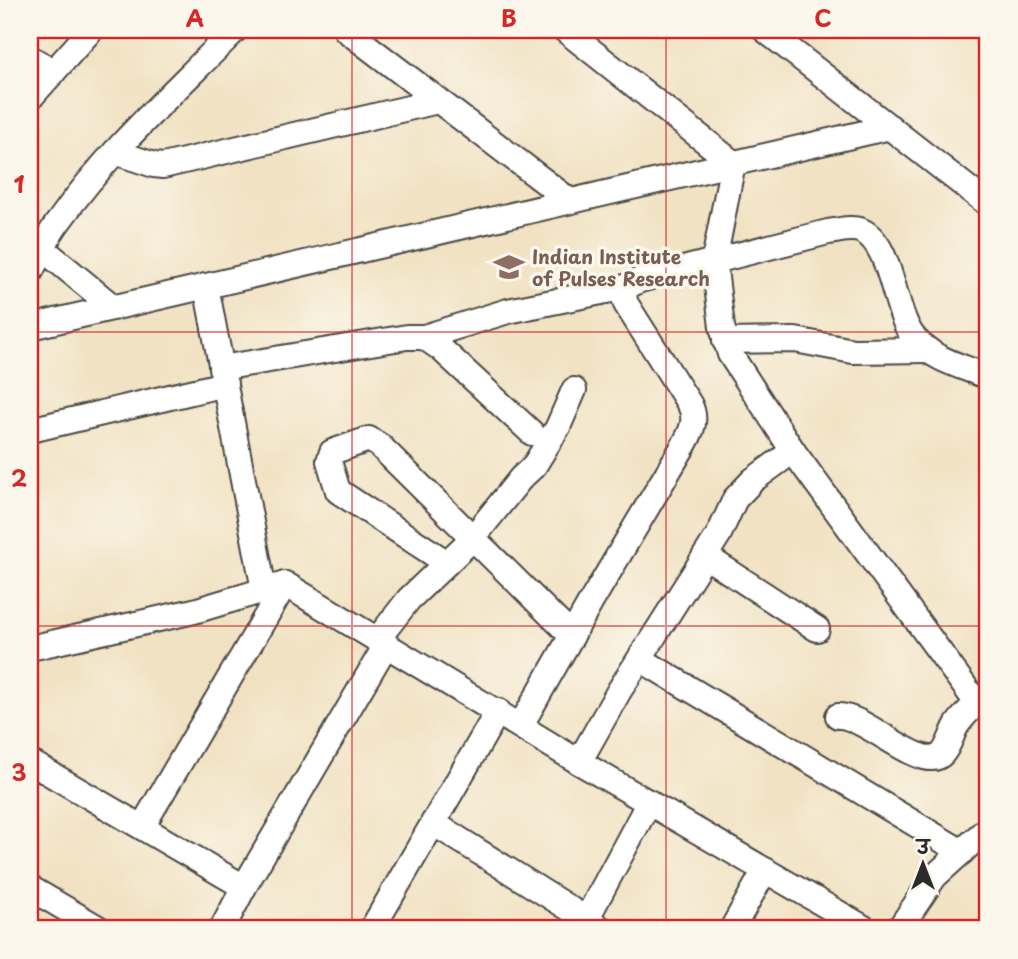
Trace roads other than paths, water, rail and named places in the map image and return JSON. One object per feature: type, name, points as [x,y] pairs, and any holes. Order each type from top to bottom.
[{"type":"street","points":[[30,98],[91,30]]},
{"type":"street","points":[[30,273],[64,214],[116,152],[235,30]]},
{"type":"street","points":[[346,30],[570,201]]},
{"type":"street","points":[[565,30],[733,163]]},
{"type":"street","points":[[765,30],[988,204]]},
{"type":"street","points":[[30,58],[54,71]]},
{"type":"street","points":[[116,152],[163,166],[438,101]]},
{"type":"street","points":[[30,327],[890,127]]},
{"type":"street","points":[[733,163],[714,261],[725,341],[730,354],[793,450],[983,698],[959,722],[943,754],[929,758],[912,753],[857,719],[847,715],[838,716]]},
{"type":"street","points":[[30,430],[223,376],[407,337],[424,337],[508,311],[626,287],[639,280],[828,232],[858,229],[880,249],[914,338],[928,350],[956,366],[988,377]]},
{"type":"street","points":[[43,249],[113,307]]},
{"type":"street","points":[[142,827],[274,587],[223,376],[206,286]]},
{"type":"street","points":[[521,725],[691,433],[694,419],[690,405],[626,304],[626,287]]},
{"type":"street","points":[[424,337],[440,348],[532,433]]},
{"type":"street","points":[[725,341],[795,340],[853,351],[928,350]]},
{"type":"street","points":[[222,929],[381,642],[409,599],[472,539],[521,478],[534,466],[558,427],[574,390]]},
{"type":"street","points":[[447,563],[338,491],[329,461],[332,452],[363,440],[372,440],[572,636]]},
{"type":"street","points":[[579,762],[618,691],[726,521],[735,499],[744,488],[793,450]]},
{"type":"street","points":[[705,556],[817,629]]},
{"type":"street","points":[[30,648],[194,611],[274,587],[381,642],[579,762],[866,929]]},
{"type":"street","points":[[640,659],[962,852]]},
{"type":"street","points":[[372,929],[498,711]]},
{"type":"street","points":[[30,762],[244,887]]},
{"type":"street","points":[[433,823],[594,924],[649,802]]},
{"type":"street","points":[[900,929],[935,876],[988,828]]},
{"type":"street","points":[[732,929],[765,870]]},
{"type":"street","points":[[30,888],[100,929]]},
{"type":"place","name":"Indian Institute of Pulses Research","points":[[509,267]]}]
